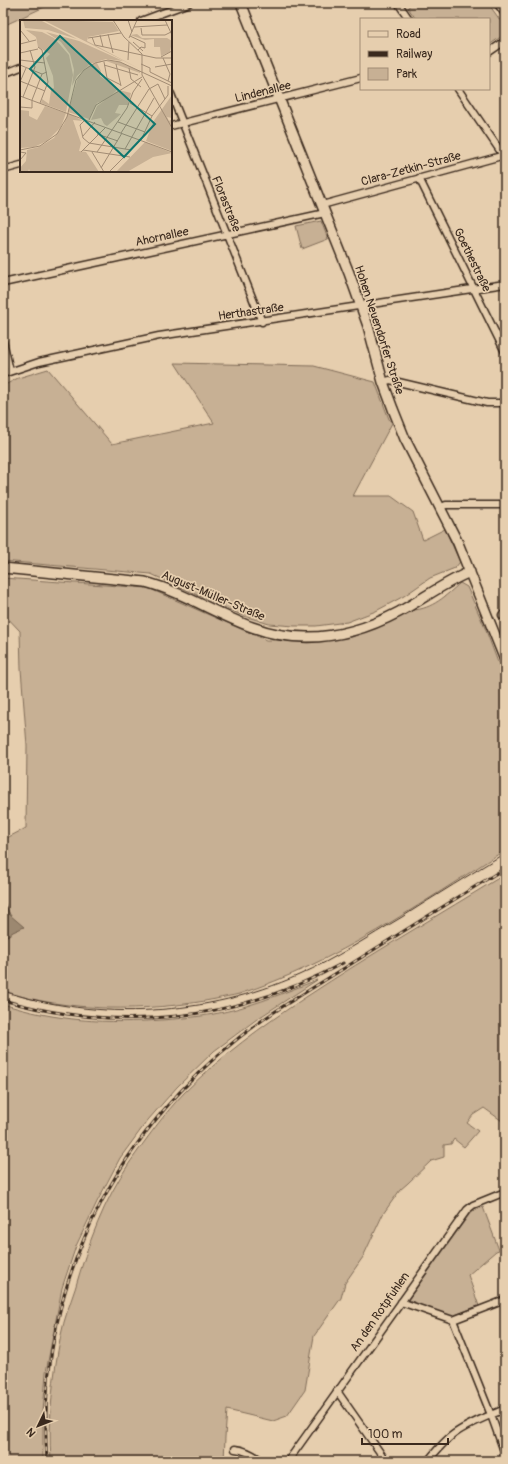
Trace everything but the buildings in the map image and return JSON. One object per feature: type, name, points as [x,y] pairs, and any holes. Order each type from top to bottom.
[{"type":"main road","name":"Hohen Neuendorfer Straße","points":[[241,3],[324,209],[361,306],[383,382],[399,424],[458,543],[505,660]]},
{"type":"main road","name":"August-Müller-Straße","points":[[3,568],[145,582],[162,587],[251,627],[281,635],[311,637],[337,635],[364,628],[399,612],[470,572]]},
{"type":"street","points":[[145,20],[189,3]]},
{"type":"street","points":[[398,3],[408,18]]},
{"type":"street","points":[[497,3],[505,14]]},
{"type":"street","points":[[490,51],[505,41]]},
{"type":"street","points":[[3,74],[20,67]]},
{"type":"street","name":"Lindenallee","points":[[172,126],[360,78]]},
{"type":"street","points":[[459,90],[504,156]]},
{"type":"street","name":"Florastraße","points":[[172,96],[262,322]]},
{"type":"street","name":"Clara-Zetkin-Straße","points":[[324,209],[419,178],[504,156]]},
{"type":"street","points":[[3,170],[20,165]]},
{"type":"street","name":"Goethestraße","points":[[419,178],[505,352]]},
{"type":"street","name":"Ahornallee","points":[[3,283],[227,234],[324,209]]},
{"type":"street","name":"Herthastraße","points":[[3,374],[39,362],[159,336],[262,322],[505,284]]},
{"type":"street","points":[[3,341],[10,371]]},
{"type":"street","points":[[383,382],[390,380],[487,403],[505,404]]},
{"type":"street","points":[[441,507],[446,505],[505,506]]},
{"type":"street","name":"An den Rotpfuhlen","points":[[288,1461],[467,1210],[472,1205],[505,1192]]},
{"type":"street","points":[[401,1302],[453,1320],[505,1300]]},
{"type":"street","points":[[453,1320],[505,1454]]},
{"type":"street","points":[[337,1391],[386,1461]]},
{"type":"street","points":[[428,1461],[439,1447],[454,1434],[472,1423],[505,1409]]},
{"type":"street","points":[[235,1448],[251,1453],[262,1461]]},
{"type":"green space","points":[[3,3],[53,3],[3,26]]},
{"type":"green space","points":[[411,3],[490,6],[505,27],[505,34],[490,44],[490,18],[415,18],[408,8]]},
{"type":"green space","points":[[321,221],[328,239],[302,249],[296,226]]},
{"type":"green space","points":[[175,363],[314,366],[375,382],[389,419],[392,423],[353,496],[391,496],[413,512],[423,540],[445,529],[460,562],[455,568],[430,578],[404,596],[376,611],[347,622],[316,626],[294,626],[269,624],[241,615],[151,574],[3,561],[3,386],[18,378],[48,369],[112,444],[214,423]]},
{"type":"green space","points":[[3,578],[148,588],[266,640],[315,641],[352,637],[413,610],[433,604],[444,597],[460,583],[467,587],[485,628],[505,681],[505,850],[409,911],[343,949],[310,966],[239,994],[175,1005],[135,1008],[107,1008],[40,1001],[3,990],[3,935],[7,936],[13,932],[10,915],[3,900],[3,840],[26,828],[27,746],[21,669],[20,631],[3,613]]},
{"type":"green space","points":[[505,874],[505,1123],[484,1108],[473,1115],[467,1123],[478,1131],[464,1147],[454,1139],[451,1144],[444,1145],[444,1157],[431,1161],[400,1190],[383,1214],[363,1257],[345,1283],[341,1298],[314,1336],[305,1390],[287,1416],[273,1421],[227,1410],[224,1461],[51,1461],[50,1429],[52,1397],[58,1350],[65,1317],[91,1239],[112,1192],[130,1162],[156,1126],[198,1079],[212,1066],[258,1030],[355,965]]},
{"type":"green space","points":[[317,980],[257,1019],[214,1051],[177,1087],[148,1120],[120,1158],[76,1246],[62,1288],[46,1372],[43,1412],[43,1461],[3,1461],[3,1004],[23,1010],[62,1018],[122,1022],[162,1020],[203,1016],[233,1010],[262,1001]]},
{"type":"green space","points":[[483,1207],[499,1250],[468,1275],[479,1306],[452,1316],[447,1316],[408,1300],[471,1212]]},
{"type":"shaded area","points":[[3,900],[10,915],[24,927],[7,936],[3,935]]},
{"type":"tram line","points":[[3,991],[40,1001],[77,1007],[115,1010],[152,1010],[190,1006],[227,999],[264,989],[299,975],[351,948],[505,853]]},
{"type":"railway","points":[[47,1461],[47,1392],[57,1325],[75,1261],[102,1200],[137,1144],[180,1092],[229,1046],[285,1005],[505,868]]},
{"type":"railway","points":[[3,1000],[47,1011],[90,1017],[134,1019],[177,1016],[219,1009],[261,998],[303,983],[343,963]]}]
